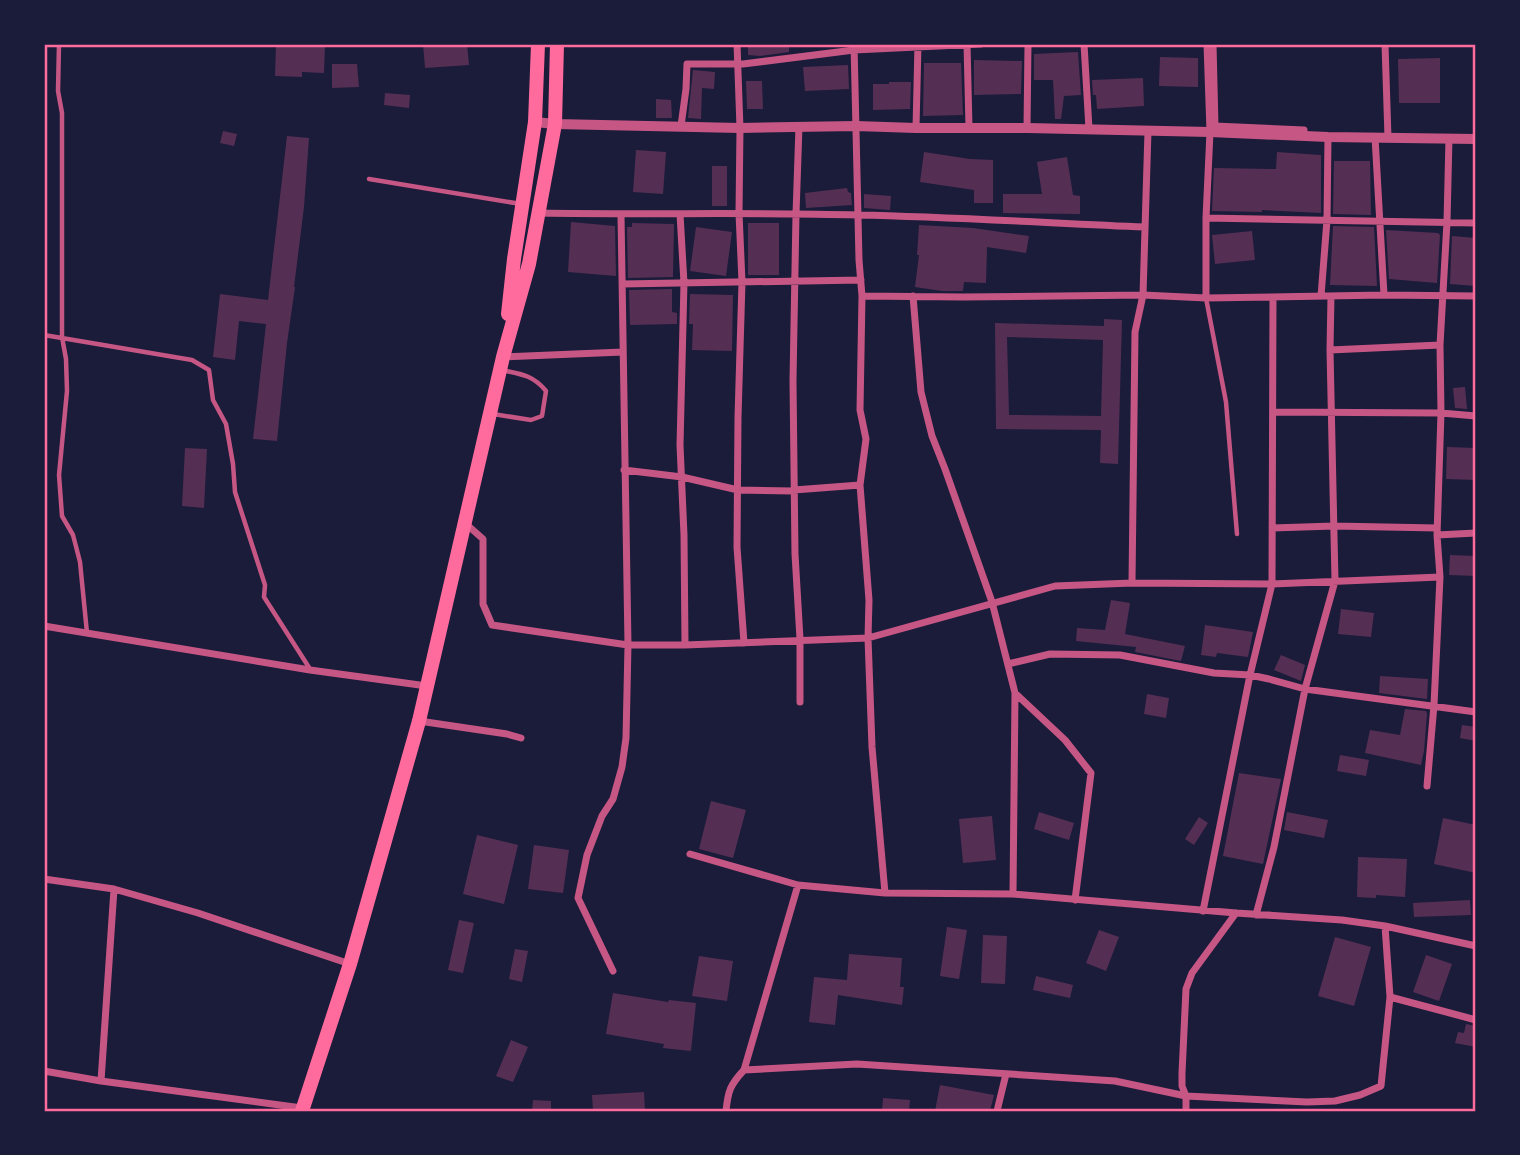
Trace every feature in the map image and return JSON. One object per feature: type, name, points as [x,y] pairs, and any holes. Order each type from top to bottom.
[{"type":"highway","points":[[502,364],[514,259],[535,122],[538,44]]},
{"type":"highway","points":[[303,1110],[351,964],[419,721],[502,364],[529,264],[555,124],[557,44]]},
{"type":"street","points":[[737,44],[742,282],[737,547],[744,643]]},
{"type":"street","points":[[967,44],[969,127]]},
{"type":"street","points":[[681,125],[687,64],[743,64],[854,47],[981,44]]},
{"type":"street","points":[[1027,128],[1028,44]]},
{"type":"street","points":[[1084,44],[1089,129]]},
{"type":"street","points":[[1206,298],[1210,132],[1207,44]]},
{"type":"street","points":[[1213,44],[1216,126],[1304,130]]},
{"type":"street","points":[[1385,44],[1388,138]]},
{"type":"street","points":[[916,128],[918,45]]},
{"type":"street","points":[[854,47],[862,296],[860,410],[866,439],[860,485],[869,600],[872,747],[885,892]]},
{"type":"street","points":[[535,122],[740,128],[856,126],[1089,129],[1476,139]]},
{"type":"street","points":[[799,126],[794,281],[794,490],[800,702]]},
{"type":"street","points":[[1132,583],[1135,332],[1143,295],[1148,131]]},
{"type":"street","points":[[1321,296],[1327,220],[1328,137]]},
{"type":"street","points":[[1375,137],[1384,295]]},
{"type":"street","points":[[1427,786],[1440,577],[1437,531],[1441,414],[1440,345],[1449,138]]},
{"type":"street","points":[[539,213],[858,215],[1145,227]]},
{"type":"street","points":[[680,214],[684,283],[680,445],[685,645]]},
{"type":"street","points":[[613,971],[578,898],[587,855],[602,816],[613,799],[622,767],[626,738],[628,645],[621,215]]},
{"type":"street","points":[[1206,218],[1476,223]]},
{"type":"street","points":[[622,284],[861,280]]},
{"type":"street","points":[[862,296],[1476,296]]},
{"type":"street","points":[[913,296],[921,392],[932,436],[992,602],[1016,693],[1013,894]]},
{"type":"street","points":[[1256,915],[1274,847],[1305,689],[1335,581],[1331,296]]},
{"type":"street","points":[[1203,911],[1250,676],[1272,584],[1273,297]]},
{"type":"street","points":[[1330,350],[1440,345]]},
{"type":"street","points":[[502,364],[623,352]]},
{"type":"street","points":[[1273,412],[1476,416]]},
{"type":"street","points":[[624,470],[682,477],[738,490],[793,491],[860,485]]},
{"type":"street","points":[[465,523],[482,539],[483,604],[492,625],[628,645],[868,638],[1055,586],[1132,583],[1272,584],[1440,577]]},
{"type":"street","points":[[1272,528],[1334,526],[1476,533]]},
{"type":"street","points":[[44,626],[310,670],[428,686]]},
{"type":"street","points":[[1009,664],[1049,654],[1119,655],[1214,673],[1269,679],[1305,689],[1476,712]]},
{"type":"street","points":[[1016,693],[1065,740],[1091,773],[1075,900]]},
{"type":"street","points":[[419,721],[521,738]]},
{"type":"street","points":[[690,853],[798,885],[885,892],[1013,894],[1342,920],[1385,926],[1476,946]]},
{"type":"street","points":[[44,879],[114,889],[351,964]]},
{"type":"street","points":[[726,1111],[728,1092],[744,1070],[798,885]]},
{"type":"street","points":[[101,1081],[114,889]]},
{"type":"street","points":[[1186,1111],[1182,1073],[1186,989],[1192,973],[1236,913]]},
{"type":"street","points":[[744,1070],[857,1064],[1115,1081],[1186,1096],[1335,1101],[1381,1086],[1390,997],[1385,926]]},
{"type":"street","points":[[1390,997],[1476,1020]]},
{"type":"street","points":[[44,1072],[303,1110]]},
{"type":"street","points":[[997,1111],[1006,1074]]},
{"type":"lane","points":[[59,44],[58,91],[62,127],[62,337],[67,391],[59,475],[62,516],[73,535],[80,562],[87,633]]},
{"type":"lane","points":[[369,179],[522,204]]},
{"type":"lane","points":[[1206,298],[1226,402],[1237,534]]},
{"type":"lane","points":[[44,335],[192,360],[209,370],[213,400],[226,424],[235,492],[265,585],[264,597],[310,670]]},
{"type":"lane","points":[[491,413],[531,420],[542,416],[546,391],[541,384],[502,364]]},
{"type":"building","points":[[276,44],[325,44],[324,73],[302,72],[302,77],[275,76]]},
{"type":"building","points":[[423,44],[467,44],[469,65],[425,68]]},
{"type":"building","points":[[748,44],[789,44],[789,52],[748,55]]},
{"type":"building","points":[[1078,52],[1081,95],[1064,96],[1061,119],[1055,119],[1053,80],[1034,80],[1034,54]]},
{"type":"building","points":[[1160,57],[1198,58],[1198,87],[1159,86]]},
{"type":"building","points":[[1440,58],[1440,103],[1399,103],[1398,59]]},
{"type":"building","points":[[974,60],[1022,61],[1021,94],[974,95]]},
{"type":"building","points":[[924,63],[961,63],[963,115],[923,116]]},
{"type":"building","points":[[332,64],[357,64],[359,87],[332,88]]},
{"type":"building","points":[[848,65],[849,89],[805,91],[803,67]]},
{"type":"building","points":[[693,70],[715,72],[714,89],[702,88],[701,119],[688,118]]},
{"type":"building","points":[[1143,78],[1144,106],[1097,109],[1092,80]]},
{"type":"building","points":[[746,81],[762,81],[763,109],[747,109]]},
{"type":"building","points":[[911,82],[910,109],[873,110],[873,84]]},
{"type":"building","points":[[385,93],[410,95],[409,108],[384,105]]},
{"type":"building","points":[[656,99],[671,100],[672,118],[656,118]]},
{"type":"building","points":[[223,131],[237,134],[234,146],[220,143]]},
{"type":"building","points":[[287,136],[309,138],[304,207],[277,441],[253,439],[266,324],[239,321],[235,360],[213,357],[220,294],[268,300]]},
{"type":"building","points":[[636,150],[666,152],[663,194],[633,192]]},
{"type":"building","points":[[924,152],[993,160],[993,203],[974,203],[974,190],[920,182]]},
{"type":"building","points":[[1277,152],[1321,155],[1321,213],[1212,211],[1214,168],[1276,169]]},
{"type":"building","points":[[1067,157],[1073,195],[1080,196],[1080,214],[1003,213],[1003,194],[1042,194],[1037,162]]},
{"type":"building","points":[[1334,161],[1370,161],[1371,215],[1333,214]]},
{"type":"building","points":[[712,166],[727,166],[727,206],[712,206]]},
{"type":"building","points":[[847,188],[851,193],[852,205],[806,208],[805,193]]},
{"type":"building","points":[[864,194],[891,196],[890,210],[864,208]]},
{"type":"building","points":[[571,222],[615,226],[616,276],[568,272]]},
{"type":"building","points":[[632,223],[674,224],[673,277],[628,278],[627,227],[632,227]]},
{"type":"building","points":[[748,223],[779,223],[779,275],[748,275]]},
{"type":"building","points":[[919,225],[973,228],[1029,236],[1026,253],[987,247],[986,283],[964,282],[963,291],[915,287]]},
{"type":"building","points":[[1333,226],[1374,227],[1377,286],[1330,285]]},
{"type":"building","points":[[696,227],[732,232],[726,276],[690,271]]},
{"type":"building","points":[[1386,230],[1440,235],[1437,283],[1389,279]]},
{"type":"building","points":[[1252,231],[1255,260],[1215,264],[1212,235]]},
{"type":"building","points":[[1452,236],[1476,238],[1476,286],[1450,284]]},
{"type":"building","points":[[672,289],[672,312],[677,313],[677,324],[630,325],[629,290]]},
{"type":"building","points":[[690,294],[733,295],[732,351],[692,350]]},
{"type":"building","points":[[1104,319],[1122,320],[1118,464],[1100,463],[1101,430],[996,429],[995,323],[1104,326]],"holes":[[[1007,337],[1103,340],[1101,416],[1009,415]]]},
{"type":"building","points":[[1465,387],[1467,409],[1455,408],[1453,388]]},
{"type":"building","points":[[1447,447],[1476,448],[1476,480],[1446,479]]},
{"type":"building","points":[[185,448],[207,449],[204,508],[182,506]]},
{"type":"building","points":[[1450,555],[1476,556],[1476,576],[1449,575]]},
{"type":"building","points":[[1111,600],[1130,603],[1125,634],[1185,646],[1181,661],[1135,652],[1136,647],[1076,641],[1077,628],[1105,630]]},
{"type":"building","points":[[1341,609],[1374,613],[1371,637],[1338,634]]},
{"type":"building","points":[[1205,625],[1253,632],[1248,657],[1217,653],[1216,657],[1201,655]]},
{"type":"building","points":[[1281,655],[1305,665],[1301,681],[1274,670]]},
{"type":"building","points":[[1380,676],[1428,679],[1427,699],[1379,693]]},
{"type":"building","points":[[1147,694],[1169,698],[1166,718],[1144,714]]},
{"type":"building","points":[[1405,709],[1426,711],[1427,714],[1421,765],[1365,753],[1370,730],[1400,735]]},
{"type":"building","points":[[1462,725],[1476,727],[1476,741],[1460,738]]},
{"type":"building","points":[[1340,755],[1369,760],[1366,776],[1337,771]]},
{"type":"building","points":[[1239,773],[1281,779],[1263,864],[1223,856]]},
{"type":"building","points":[[711,801],[746,810],[733,858],[699,849]]},
{"type":"building","points":[[1039,812],[1074,823],[1069,840],[1034,829]]},
{"type":"building","points":[[1287,812],[1328,820],[1324,838],[1284,830]]},
{"type":"building","points":[[992,816],[996,860],[963,863],[959,819]]},
{"type":"building","points":[[1199,817],[1208,823],[1194,845],[1185,839]]},
{"type":"building","points":[[1443,818],[1476,825],[1476,873],[1434,864]]},
{"type":"building","points":[[477,835],[518,845],[504,904],[463,894]]},
{"type":"building","points":[[534,845],[569,850],[563,893],[528,889]]},
{"type":"building","points":[[1358,857],[1407,859],[1405,897],[1357,897]]},
{"type":"building","points":[[1470,900],[1471,915],[1414,917],[1413,903]]},
{"type":"building","points":[[459,920],[474,923],[463,973],[448,970]]},
{"type":"building","points":[[947,927],[967,930],[959,979],[940,976]]},
{"type":"building","points":[[1099,930],[1119,937],[1106,971],[1086,963]]},
{"type":"building","points":[[983,935],[1007,936],[1005,984],[981,983]]},
{"type":"building","points":[[1335,937],[1371,947],[1354,1006],[1318,996]]},
{"type":"building","points":[[515,949],[528,951],[522,982],[509,979]]},
{"type":"building","points":[[849,954],[902,958],[902,1005],[838,995],[835,1025],[809,1022],[814,977],[847,980]]},
{"type":"building","points":[[1426,955],[1452,964],[1439,1001],[1413,992]]},
{"type":"building","points":[[699,956],[733,961],[727,1001],[692,996]]},
{"type":"building","points":[[1036,976],[1073,985],[1070,998],[1033,990]]},
{"type":"building","points":[[613,993],[668,1002],[696,1003],[691,1051],[663,1048],[664,1044],[606,1034]]},
{"type":"building","points":[[1466,1024],[1476,1026],[1476,1047],[1455,1043],[1458,1032],[1464,1033]]},
{"type":"building","points":[[511,1040],[528,1047],[513,1082],[496,1076]]},
{"type":"building","points":[[940,1085],[994,1095],[990,1111],[935,1111]]},
{"type":"building","points":[[644,1092],[645,1111],[593,1111],[592,1095]]},
{"type":"building","points":[[883,1098],[910,1100],[909,1111],[882,1111]]},
{"type":"building","points":[[533,1100],[551,1101],[551,1111],[532,1111]]}]
